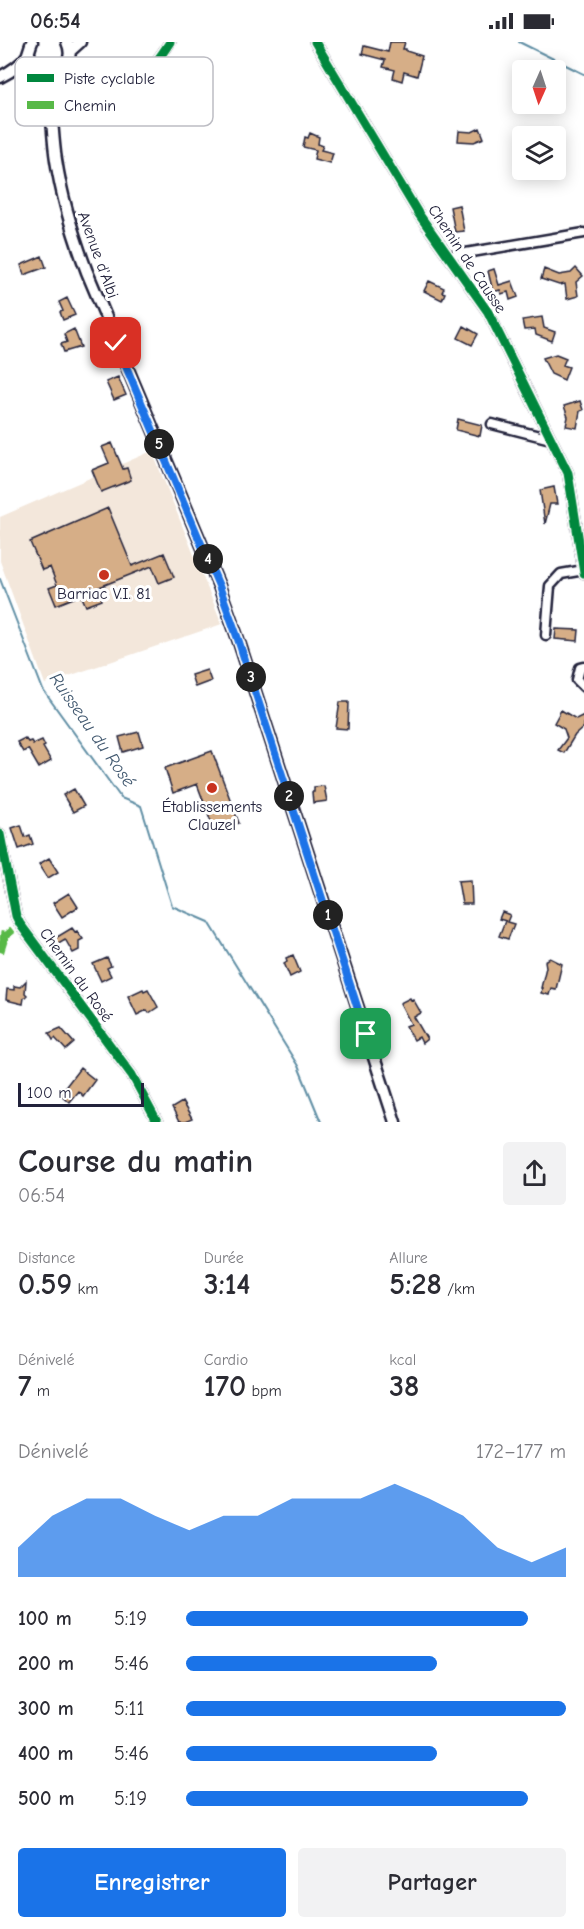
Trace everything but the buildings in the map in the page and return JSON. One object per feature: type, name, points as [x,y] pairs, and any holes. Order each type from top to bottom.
[{"type":"main road","points":[[69,47],[80,42]]},
{"type":"main road","points":[[2,76],[15,68]]},
{"type":"main road","name":"Avenue d'Albi","points":[[53,126],[55,157],[63,200],[73,234],[223,597],[393,1121]]},
{"type":"street","points":[[160,57],[170,42]]},
{"type":"street","name":"Chemin de Causse","points":[[315,42],[418,213],[488,312],[568,472],[581,536],[584,571]]},
{"type":"street","points":[[448,256],[584,233]]},
{"type":"street","points":[[492,424],[551,439]]},
{"type":"street","points":[[546,635],[550,586],[561,574],[584,571]]},
{"type":"street","points":[[584,667],[580,668],[577,680],[584,687]]},
{"type":"street","name":"Chemin du Rosé","points":[[0,834],[16,916],[20,924],[132,1075],[157,1122]]},
{"type":"shaded area","name":"Barriac V.I. 81","points":[[152,451],[222,624],[45,684],[0,561],[0,517]]},
{"type":"waterway","points":[[519,42],[584,74]]},
{"type":"waterway","name":"Ruisseau du Rosé","points":[[0,579],[43,690],[121,798],[141,806],[172,906],[209,922],[298,1066],[321,1122]]},
{"type":"marked path","points":[[0,935],[5,936],[20,924]]},
{"type":"marked path","points":[[0,952],[5,936]]},
{"type":"cycle path","points":[[159,57],[170,42]]},
{"type":"cycle path","points":[[315,42],[418,213],[488,312],[568,473],[584,573]]},
{"type":"cycle path","points":[[0,834],[16,916],[20,924],[132,1075],[157,1122]]},
{"type":"place","name":"Barriac V.I. 81","points":[[104,575]]},
{"type":"place","name":"Établissements Clauzel","points":[[212,788]]},
{"type":"route","points":[[116,343],[219,586],[366,1034]]}]
